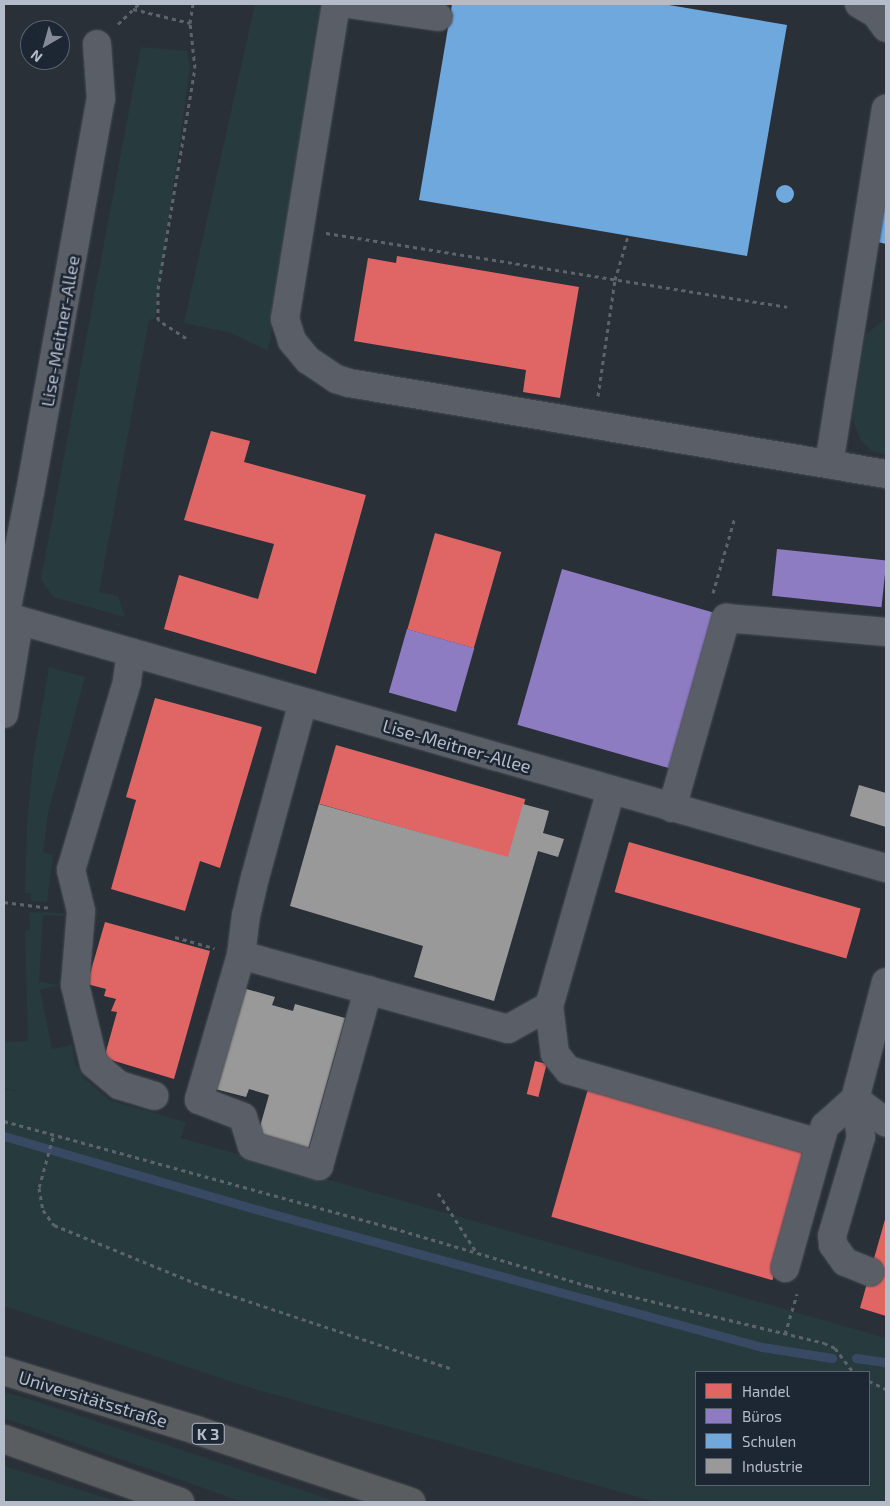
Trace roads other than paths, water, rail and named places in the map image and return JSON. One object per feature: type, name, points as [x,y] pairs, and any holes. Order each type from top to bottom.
[{"type":"highway","name":"Universitätsstraße","points":[[4,1371],[196,1430],[411,1502]]},
{"type":"highway","points":[[4,1439],[180,1502]]},
{"type":"street","points":[[336,4],[285,319],[288,331],[299,352],[325,373],[349,383],[886,474]]},
{"type":"street","points":[[349,4],[438,17]]},
{"type":"street","points":[[859,4],[876,14],[886,28]]},
{"type":"street","name":"Lise-Meitner-Allee","points":[[4,714],[9,618],[101,99],[97,44]]},
{"type":"street","points":[[829,464],[886,109]]},
{"type":"street","name":"Lise-Meitner-Allee","points":[[9,618],[886,868]]},
{"type":"street","points":[[672,808],[726,618],[886,632]]},
{"type":"street","points":[[131,652],[127,682],[71,870],[81,911],[75,985],[94,1064],[119,1085],[154,1096]]},
{"type":"street","points":[[303,702],[254,877],[246,915],[241,955],[199,1100],[243,1117],[252,1146],[319,1166],[368,990]]},
{"type":"street","points":[[611,790],[549,1006],[555,1054],[568,1070],[820,1143]]},
{"type":"street","points":[[241,955],[508,1029],[549,1006]]},
{"type":"street","points":[[870,1272],[845,1262],[833,1245],[834,1228],[861,1137],[855,1099],[886,982]]},
{"type":"street","points":[[855,1099],[886,1122]]},
{"type":"street","points":[[792,1278],[825,1126],[855,1099]]},
{"type":"waterway","points":[[4,1136],[262,1211],[762,1347],[832,1358]]},
{"type":"waterway","points":[[856,1358],[886,1362]]}]
